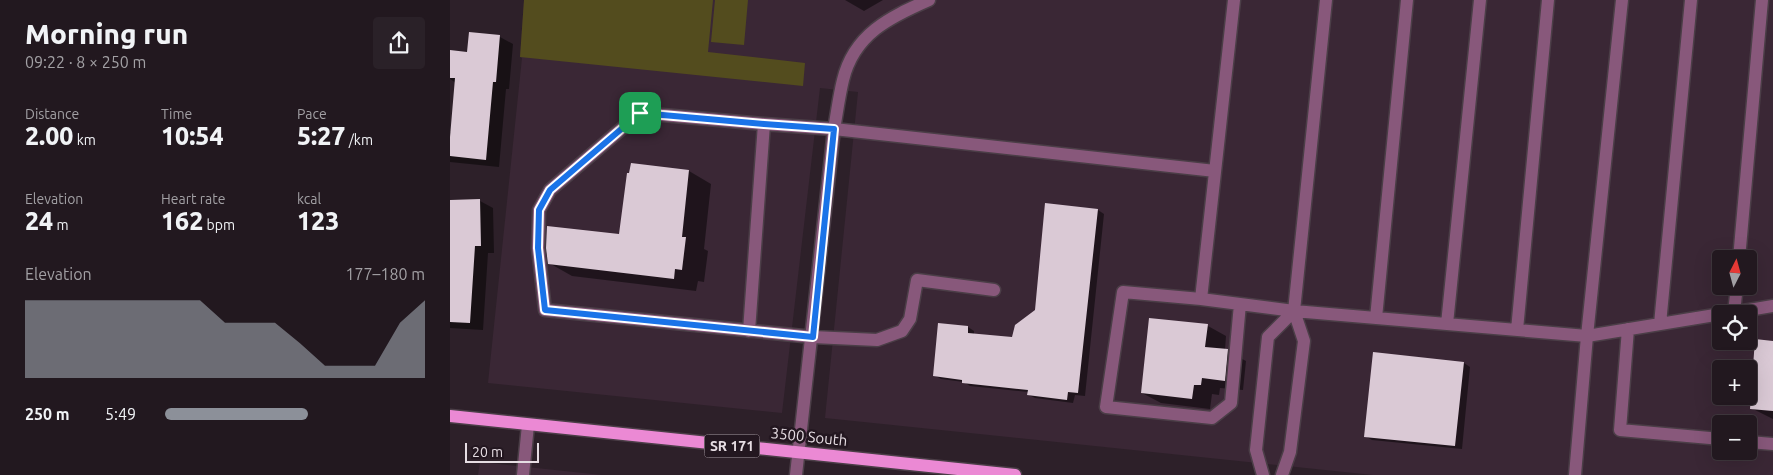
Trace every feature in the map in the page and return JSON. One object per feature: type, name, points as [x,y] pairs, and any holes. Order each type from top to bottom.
[{"type":"main road","name":"3500 South","points":[[450,416],[1009,475]]},
{"type":"street","points":[[796,475],[813,337],[834,129],[844,78],[852,56],[872,31],[894,16],[929,0]]},
{"type":"street","points":[[1201,299],[1234,0]]},
{"type":"street","points":[[1282,475],[1290,452],[1304,341],[1294,312],[1326,0]]},
{"type":"street","points":[[1376,318],[1407,0]]},
{"type":"street","points":[[1447,324],[1480,0]]},
{"type":"street","points":[[1517,330],[1548,0]]},
{"type":"street","points":[[1575,475],[1587,336],[1622,0]]},
{"type":"street","points":[[1660,324],[1691,0]]},
{"type":"street","points":[[1740,250],[1762,0]]},
{"type":"street","points":[[994,290],[917,280],[910,319],[902,331],[877,340],[813,337],[545,310],[538,248],[539,210],[550,190],[640,113],[834,129],[1215,172]]},
{"type":"street","points":[[749,330],[764,124]]},
{"type":"street","points":[[1240,304],[1231,403],[1212,418],[1106,407],[1123,292],[1201,299],[1240,304],[1294,312],[1587,336],[1712,315]]},
{"type":"street","points":[[1757,309],[1773,306]]},
{"type":"street","points":[[1263,475],[1256,450],[1268,336],[1294,312]]},
{"type":"street","points":[[1628,329],[1620,430],[1712,438]]},
{"type":"street","points":[[523,475],[528,425]]},
{"type":"street","points":[[1757,443],[1773,444]]},
{"type":"shaded area","points":[[524,0],[1773,0],[1773,475],[1373,475],[825,418],[858,92],[820,88],[782,413],[488,383],[522,58],[520,57]]},
{"type":"shaded area","points":[[524,0],[713,0],[708,52],[805,63],[803,86],[520,57]]},
{"type":"shaded area","points":[[715,0],[748,0],[744,45],[711,42]]},
{"type":"shaded area","points":[[480,462],[602,475],[478,475]]},
{"type":"building","points":[[469,32],[500,35],[496,82],[493,82],[486,160],[450,156],[455,78],[450,78],[450,50],[467,52]]},
{"type":"building","points":[[631,163],[689,170],[682,237],[686,237],[682,270],[675,269],[674,279],[548,264],[546,248],[547,226],[619,234],[627,173],[629,173]]},
{"type":"building","points":[[480,199],[481,246],[475,246],[470,323],[450,322],[450,200]]},
{"type":"building","points":[[1045,203],[1098,209],[1078,393],[1068,392],[1067,400],[1027,395],[1028,390],[962,383],[962,380],[933,376],[938,323],[968,326],[968,333],[1012,337],[1015,325],[1035,310]]},
{"type":"building","points":[[1149,318],[1208,324],[1205,347],[1228,349],[1225,381],[1202,378],[1201,385],[1194,385],[1192,399],[1141,393]]},
{"type":"building","points":[[1757,339],[1773,341],[1773,411],[1750,409],[1750,405],[1757,405],[1757,360],[1754,360],[1754,350],[1757,350]]},
{"type":"building","points":[[1373,352],[1464,362],[1455,446],[1364,437]]},
{"type":"route","points":[[640,113],[834,129],[813,337],[545,310],[538,248],[539,210],[550,190],[640,113]]}]
